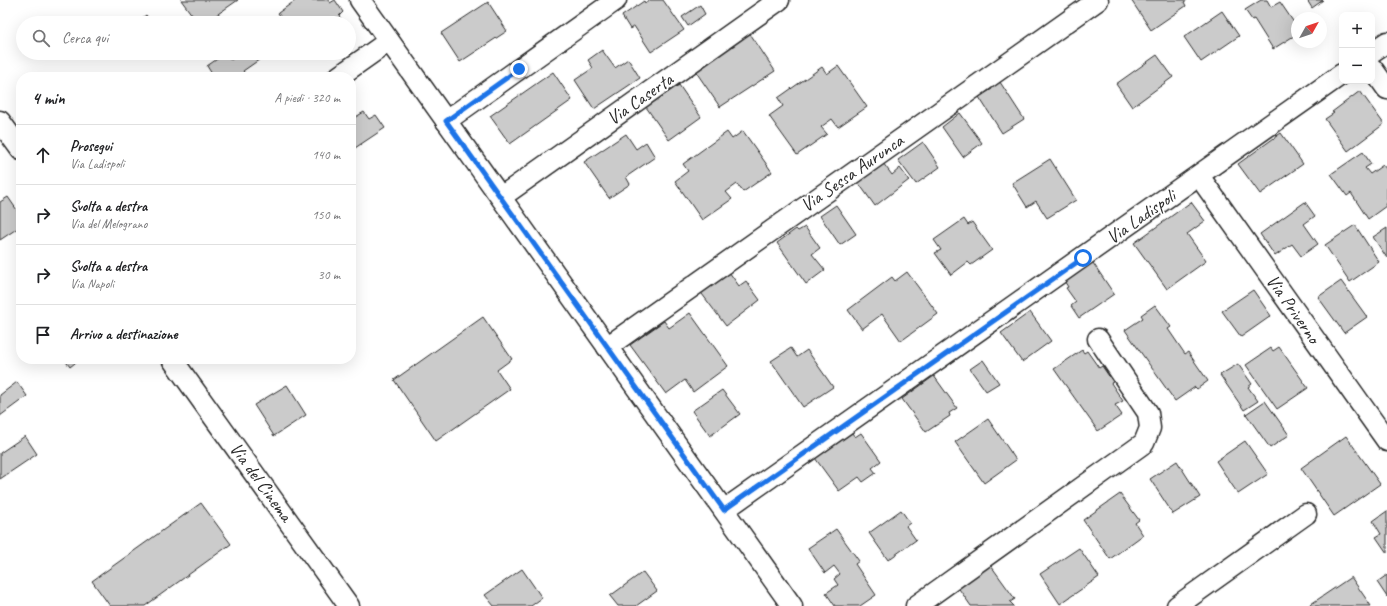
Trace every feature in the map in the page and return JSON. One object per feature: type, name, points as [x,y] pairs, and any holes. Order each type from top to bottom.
[{"type":"street","points":[[360,0],[792,606]]},
{"type":"street","points":[[446,121],[616,0]]},
{"type":"street","name":"Via Caserta","points":[[501,197],[779,0]]},
{"type":"street","name":"Via Sessa Aurunca","points":[[607,346],[1098,0]]},
{"type":"street","points":[[345,72],[389,41]]},
{"type":"street","points":[[1375,50],[1387,42]]},
{"type":"street","points":[[1375,72],[1387,89]]},
{"type":"street","name":"Via Ladispoli","points":[[724,510],[1339,76]]},
{"type":"street","points":[[0,121],[16,143]]},
{"type":"street","name":"Via Priverno","points":[[1199,176],[1387,441]]},
{"type":"street","points":[[916,606],[1144,443],[1150,428],[1148,413],[1098,339]]},
{"type":"street","name":"Via del Cinema","points":[[176,364],[349,606]]},
{"type":"street","points":[[1177,606],[1306,514]]},
{"type":"building","points":[[181,0],[238,0],[215,16],[193,16]]},
{"type":"building","points":[[296,0],[328,0],[330,3],[335,0],[343,12],[339,16],[280,16],[278,13]]},
{"type":"building","points":[[650,0],[663,0],[684,30],[651,52],[634,26],[630,29],[622,16],[644,1],[645,3]]},
{"type":"building","points":[[1131,0],[1187,0],[1184,2],[1186,6],[1151,30]]},
{"type":"building","points":[[1261,0],[1267,0],[1271,7],[1280,2],[1291,18],[1291,38],[1273,49],[1254,19],[1252,20],[1245,10]]},
{"type":"building","points":[[1307,0],[1323,0],[1312,8]]},
{"type":"building","points":[[488,2],[507,31],[460,62],[441,33]]},
{"type":"building","points":[[700,5],[705,14],[688,26],[682,17]]},
{"type":"building","points":[[1222,11],[1239,36],[1201,62],[1184,37]]},
{"type":"building","points":[[749,32],[775,71],[720,107],[694,69]]},
{"type":"building","points":[[602,50],[615,68],[628,59],[640,78],[594,109],[575,80],[593,68],[588,60]]},
{"type":"building","points":[[1157,55],[1173,77],[1132,107],[1116,84]]},
{"type":"building","points":[[216,60],[259,60],[243,71],[244,72],[211,72],[207,66]]},
{"type":"building","points":[[838,66],[867,107],[838,127],[832,119],[821,127],[827,134],[797,155],[769,116],[783,106],[778,98],[822,67],[827,74]]},
{"type":"building","points":[[553,72],[572,100],[510,144],[490,116]]},
{"type":"building","points":[[998,79],[1024,119],[1002,133],[979,97],[992,89],[989,85]]},
{"type":"building","points":[[679,85],[701,117],[669,140],[646,107]]},
{"type":"building","points":[[1360,91],[1384,124],[1348,151],[1325,119]]},
{"type":"building","points":[[364,112],[369,119],[376,115],[385,128],[356,147],[356,117]]},
{"type":"building","points":[[960,113],[982,143],[963,157],[942,127]]},
{"type":"building","points":[[743,131],[772,172],[743,192],[737,184],[726,192],[732,199],[702,220],[675,181],[688,171],[683,164],[727,132],[732,139]]},
{"type":"building","points":[[1281,133],[1303,164],[1260,194],[1238,164]]},
{"type":"building","points":[[626,134],[636,149],[646,142],[655,157],[626,177],[630,184],[609,198],[584,162]]},
{"type":"building","points":[[923,142],[940,167],[916,184],[898,160]]},
{"type":"building","points":[[1363,152],[1371,164],[1365,168],[1370,174],[1383,165],[1387,170],[1386,206],[1368,219],[1351,193],[1347,196],[1331,174]]},
{"type":"building","points":[[880,159],[892,175],[900,168],[909,180],[875,206],[855,178]]},
{"type":"building","points":[[1050,159],[1076,200],[1047,218],[1036,201],[1027,207],[1012,183]]},
{"type":"building","points":[[8,197],[16,209],[16,229],[0,240],[0,202]]},
{"type":"building","points":[[1191,202],[1205,221],[1187,234],[1206,261],[1167,289],[1134,243]]},
{"type":"building","points":[[1305,202],[1315,216],[1304,224],[1318,244],[1301,256],[1292,244],[1275,256],[1260,234]]},
{"type":"building","points":[[836,205],[856,234],[840,245],[820,216]]},
{"type":"building","points":[[964,219],[968,225],[972,222],[992,250],[971,265],[968,262],[951,275],[935,253],[941,250],[934,240]]},
{"type":"building","points":[[1355,225],[1379,262],[1350,282],[1325,245]]},
{"type":"building","points":[[805,227],[820,248],[812,254],[825,270],[806,284],[777,243],[796,229],[798,231]]},
{"type":"building","points":[[1387,228],[1387,258],[1373,237]]},
{"type":"building","points":[[1091,260],[1114,294],[1079,318],[1071,306],[1076,302],[1066,288],[1068,287],[1063,279]]},
{"type":"building","points":[[727,269],[739,286],[746,281],[760,300],[726,326],[699,290]]},
{"type":"building","points":[[907,272],[938,314],[901,341],[882,314],[862,329],[848,310],[892,277],[895,281]]},
{"type":"building","points":[[1341,281],[1367,317],[1344,333],[1318,297]]},
{"type":"building","points":[[1253,290],[1271,316],[1241,337],[1222,311]]},
{"type":"building","points":[[1155,305],[1171,327],[1168,329],[1185,354],[1188,352],[1208,381],[1197,389],[1195,387],[1175,401],[1125,330],[1143,318],[1141,315]]},
{"type":"building","points":[[1030,312],[1051,341],[1022,362],[1001,333]]},
{"type":"building","points":[[690,313],[728,366],[693,392],[685,380],[666,394],[630,345],[664,321],[669,328]]},
{"type":"building","points":[[483,317],[512,359],[497,370],[510,389],[436,441],[394,380]]},
{"type":"building","points":[[1279,347],[1308,388],[1277,409],[1246,365],[1271,348],[1273,351]]},
{"type":"building","points":[[791,348],[797,357],[807,350],[833,387],[803,407],[771,361]]},
{"type":"building","points":[[1082,350],[1084,353],[1087,351],[1099,368],[1102,366],[1113,382],[1111,383],[1123,401],[1115,405],[1122,415],[1098,431],[1054,369]]},
{"type":"building","points":[[983,360],[999,383],[986,391],[970,369]]},
{"type":"building","points":[[1238,364],[1252,384],[1248,387],[1258,401],[1244,410],[1220,375]]},
{"type":"building","points":[[934,376],[957,408],[949,413],[950,416],[926,432],[902,399]]},
{"type":"building","points":[[17,382],[27,396],[0,416],[0,395]]},
{"type":"building","points":[[287,385],[306,415],[274,436],[254,405]]},
{"type":"building","points":[[722,390],[740,414],[710,436],[692,411]]},
{"type":"building","points":[[1265,401],[1289,435],[1270,448],[1246,414]]},
{"type":"building","points":[[988,419],[1016,460],[984,483],[955,442]]},
{"type":"building","points":[[852,433],[855,437],[861,433],[881,461],[872,468],[876,473],[863,482],[859,477],[839,491],[815,458]]},
{"type":"building","points":[[25,436],[37,454],[0,479],[0,453]]},
{"type":"building","points":[[1346,436],[1380,484],[1334,516],[1301,468]]},
{"type":"building","points":[[1245,441],[1268,474],[1238,494],[1216,461]]},
{"type":"building","points":[[1177,461],[1200,497],[1173,514],[1150,479]]},
{"type":"building","points":[[1120,494],[1139,520],[1135,523],[1143,535],[1110,559],[1083,520]]},
{"type":"building","points":[[201,503],[231,544],[145,606],[110,606],[92,581]]},
{"type":"building","points":[[901,510],[910,523],[906,526],[916,540],[888,560],[869,533]]},
{"type":"building","points":[[1387,511],[1387,553],[1376,537],[1381,534],[1373,521]]},
{"type":"building","points":[[836,529],[859,561],[855,564],[876,595],[860,606],[835,606],[826,593],[838,585],[834,579],[840,574],[834,566],[825,573],[808,548]]},
{"type":"building","points":[[1079,548],[1099,577],[1060,604],[1040,574]]},
{"type":"building","points":[[989,563],[1015,599],[1010,602],[1014,606],[971,606],[957,586]]},
{"type":"building","points":[[522,569],[542,598],[531,606],[494,606],[485,595]]},
{"type":"building","points":[[643,572],[657,591],[636,606],[618,606],[610,596]]},
{"type":"building","points":[[1387,575],[1387,597],[1377,582]]},
{"type":"building","points":[[1351,577],[1371,606],[1308,606]]},
{"type":"route","points":[[519,69],[446,121],[724,510],[1083,258]]}]
